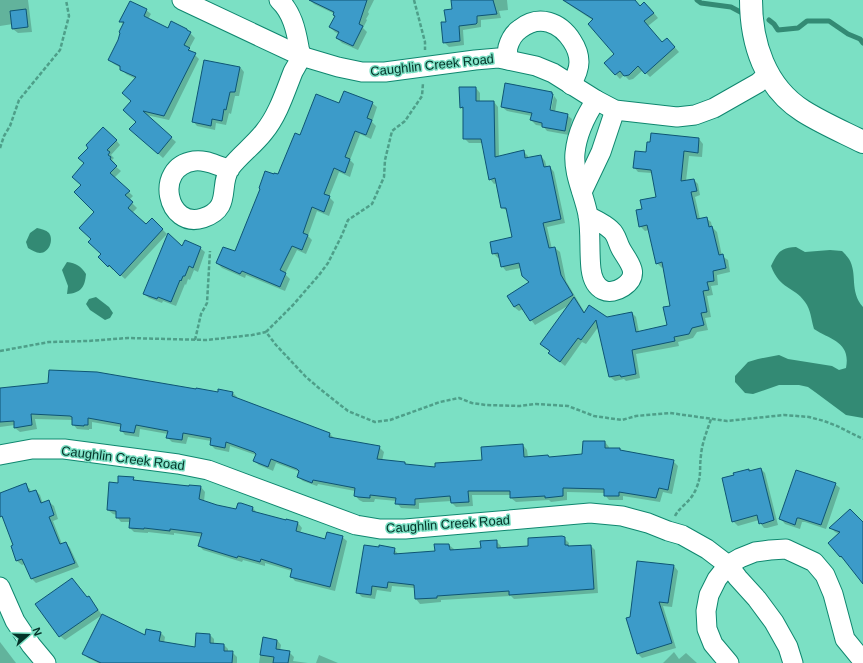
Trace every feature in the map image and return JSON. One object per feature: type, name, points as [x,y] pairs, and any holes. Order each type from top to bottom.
[{"type":"street","points":[[230,169],[264,132],[271,122],[300,56],[292,18],[285,5],[279,0]]},
{"type":"street","points":[[751,0],[752,31],[756,43],[768,74],[784,95],[802,111],[863,142]]},
{"type":"street","name":"Caughlin Creek Road","points":[[195,2],[300,56],[332,66],[362,72],[385,72],[498,58],[545,69],[560,76],[571,85],[615,110],[677,117],[695,115],[714,108],[758,83],[768,74]]},
{"type":"street","points":[[508,60],[508,48],[510,42],[518,30],[536,20],[550,23],[560,28],[569,36],[577,52],[579,60],[578,70],[571,85]]},
{"type":"street","points":[[588,216],[574,162],[576,140],[584,120],[596,100]]},
{"type":"street","points":[[582,192],[601,152],[615,110]]},
{"type":"street","name":"Caughlin Creek Road","points":[[0,455],[32,449],[64,449],[178,464],[208,470],[350,522],[380,529],[404,529],[590,513],[622,516],[682,535],[708,549],[728,564],[774,622],[788,647],[793,663]]},
{"type":"street","points":[[729,663],[713,644],[707,629],[706,611],[709,595],[717,579],[728,564],[755,552],[770,550],[786,550],[814,562],[825,575],[833,594],[845,638],[863,661]]},
{"type":"street","points":[[0,587],[15,621],[31,645],[46,663]]},
{"type":"path","points":[[0,148],[4,136],[10,126],[19,100],[60,50],[69,16],[66,0]]},
{"type":"path","points":[[0,351],[49,342],[128,338],[207,340],[266,332],[293,305],[328,263],[348,220],[372,204],[384,177],[385,160],[392,131],[405,121],[422,96],[425,68],[425,42],[414,0]]},
{"type":"path","points":[[195,340],[201,314],[206,303],[210,252]]},
{"type":"path","points":[[266,332],[306,377],[330,398],[348,411],[375,422],[390,420],[440,402],[459,398],[486,406],[536,404],[568,406],[594,416],[622,420],[644,415],[670,413],[727,421],[784,415],[809,417],[836,426],[863,439]]},
{"type":"path","points":[[668,531],[678,512],[693,497],[697,488],[700,477],[700,457],[702,446],[711,419]]},
{"type":"water","points":[[37,228],[49,233],[51,239],[48,249],[40,253],[28,248],[26,242],[30,233]]},
{"type":"water","points":[[796,247],[805,252],[830,250],[842,251],[852,265],[856,295],[863,307],[863,418],[846,415],[808,387],[799,385],[779,385],[753,394],[745,393],[735,382],[735,376],[748,362],[779,355],[788,359],[832,366],[839,370],[846,368],[846,352],[843,347],[833,339],[814,329],[810,311],[805,302],[801,297],[779,280],[771,266],[780,252],[786,248]]},
{"type":"water","points":[[67,262],[78,265],[86,274],[85,282],[79,291],[67,294],[68,286],[62,270]]},
{"type":"water","points":[[96,297],[109,307],[113,313],[110,318],[105,320],[90,310],[86,304],[89,299]]},
{"type":"building","points":[[309,0],[367,0],[359,24],[363,26],[353,46],[336,38],[339,32],[329,27],[335,16],[333,15],[334,12]]},
{"type":"building","points":[[451,0],[493,0],[497,14],[477,16],[476,24],[459,26],[460,41],[443,43],[441,22],[446,22],[444,10],[452,9]]},
{"type":"building","points":[[563,0],[635,0],[640,6],[644,2],[654,13],[644,21],[662,42],[667,38],[675,47],[645,74],[638,66],[629,75],[624,76],[620,71],[615,75],[604,63],[614,54],[588,24],[593,19]]},
{"type":"building","points":[[130,1],[147,9],[144,16],[168,28],[171,21],[191,32],[184,45],[190,48],[188,50],[196,53],[164,116],[143,111],[172,137],[158,154],[129,129],[136,122],[123,110],[131,101],[122,93],[136,77],[120,70],[120,66],[108,60],[118,40],[119,32],[124,22],[119,22]]},
{"type":"building","points":[[26,9],[28,27],[12,29],[10,11]]},
{"type":"building","points":[[204,60],[240,67],[235,92],[230,92],[226,110],[224,109],[222,121],[212,119],[211,126],[192,122]]},
{"type":"building","points":[[505,83],[552,92],[553,94],[550,110],[568,114],[565,131],[542,127],[542,123],[530,120],[532,113],[501,107]]},
{"type":"building","points":[[459,87],[476,87],[476,101],[494,101],[495,157],[524,150],[525,158],[541,155],[544,167],[550,166],[561,219],[543,223],[549,248],[555,247],[561,275],[573,295],[530,321],[519,304],[514,307],[507,296],[529,282],[522,276],[519,263],[501,267],[498,253],[492,254],[490,242],[512,237],[506,208],[501,208],[495,178],[489,180],[481,139],[463,139],[463,107],[460,108]]},
{"type":"building","points":[[344,91],[373,102],[367,118],[372,120],[366,135],[355,131],[345,157],[350,159],[345,173],[334,168],[324,194],[330,196],[324,212],[312,207],[303,233],[308,235],[302,250],[292,246],[280,270],[286,273],[280,287],[242,271],[240,274],[216,263],[223,247],[235,251],[260,189],[259,188],[265,171],[278,174],[295,133],[300,135],[316,94],[339,103]]},
{"type":"building","points":[[103,127],[117,140],[107,150],[110,152],[108,155],[111,157],[110,159],[117,166],[110,173],[130,191],[125,195],[133,202],[128,208],[146,224],[152,218],[163,229],[120,276],[98,257],[101,254],[88,242],[91,239],[79,228],[94,212],[74,192],[81,185],[72,177],[84,163],[78,158],[88,148],[86,145]]},
{"type":"building","points":[[651,133],[699,138],[698,153],[684,151],[681,181],[694,179],[697,191],[691,192],[697,219],[707,217],[709,227],[712,226],[719,255],[723,254],[726,268],[713,271],[714,281],[707,282],[709,290],[703,291],[707,312],[701,313],[704,325],[692,328],[689,334],[674,337],[675,341],[632,350],[636,374],[621,377],[620,375],[609,377],[596,320],[581,340],[578,338],[560,362],[548,353],[550,351],[540,344],[574,297],[584,313],[589,305],[607,317],[632,312],[636,332],[667,325],[663,307],[670,306],[662,262],[656,264],[647,225],[639,227],[636,210],[642,209],[640,200],[656,197],[651,170],[633,168],[635,151],[646,152],[647,142],[650,142]]},
{"type":"building","points":[[168,233],[182,246],[185,240],[201,247],[193,268],[189,266],[185,276],[183,276],[181,281],[180,280],[171,302],[158,297],[157,299],[143,294]]},
{"type":"building","points":[[49,370],[97,372],[196,389],[218,392],[218,389],[233,392],[232,396],[330,433],[329,437],[380,446],[377,459],[405,462],[405,464],[435,467],[435,463],[482,460],[481,447],[523,444],[524,457],[548,455],[549,457],[582,454],[583,441],[605,441],[605,448],[620,448],[620,450],[674,460],[668,490],[659,488],[656,498],[619,492],[619,496],[604,496],[604,489],[563,488],[563,496],[545,498],[545,496],[510,498],[510,491],[468,491],[469,502],[451,503],[450,496],[415,499],[415,505],[395,504],[396,498],[370,495],[370,498],[358,497],[354,496],[355,488],[313,480],[312,483],[297,477],[299,471],[297,469],[271,459],[268,467],[253,461],[256,454],[254,452],[226,442],[225,448],[210,445],[211,438],[183,433],[182,440],[166,438],[168,431],[136,425],[134,433],[120,431],[121,424],[88,418],[88,425],[72,425],[72,417],[70,416],[31,414],[32,425],[14,428],[14,421],[0,422],[0,388],[48,383]]},
{"type":"building","points":[[761,468],[774,520],[759,524],[757,515],[732,522],[722,478],[734,475],[733,473]]},
{"type":"building","points":[[796,470],[836,483],[821,525],[799,518],[797,518],[795,525],[779,519]]},
{"type":"building","points":[[118,476],[134,477],[133,480],[201,486],[199,499],[236,509],[238,503],[241,503],[253,507],[252,511],[298,522],[296,531],[325,539],[327,532],[343,536],[330,587],[290,577],[292,569],[261,559],[260,562],[238,556],[237,558],[198,546],[202,533],[170,529],[170,531],[129,528],[130,518],[116,518],[116,511],[107,510],[109,482],[118,483]]},
{"type":"building","points":[[26,483],[29,492],[36,490],[41,503],[49,500],[54,515],[49,517],[60,544],[66,542],[75,563],[31,579],[22,559],[16,561],[11,546],[13,545],[2,516],[0,517],[0,493]]},
{"type":"building","points":[[850,509],[863,522],[863,584],[841,556],[840,557],[828,543],[840,532],[829,528]]},
{"type":"building","points":[[565,537],[565,545],[568,546],[591,545],[594,589],[509,595],[509,591],[415,599],[414,585],[388,582],[387,588],[372,586],[371,595],[356,593],[364,545],[379,547],[379,545],[395,548],[394,554],[435,551],[434,544],[449,544],[450,550],[481,548],[480,541],[497,540],[497,548],[528,546],[528,538]]},
{"type":"building","points":[[637,561],[674,565],[668,603],[659,602],[672,643],[637,654],[626,618],[630,617]]},
{"type":"building","points":[[72,578],[87,597],[89,596],[98,610],[59,637],[35,604]]},
{"type":"building","points":[[102,614],[145,635],[146,629],[161,632],[159,641],[195,647],[196,633],[210,634],[210,643],[224,644],[224,651],[233,651],[232,663],[101,663],[82,654]]},
{"type":"building","points":[[263,637],[277,640],[276,649],[290,651],[288,663],[273,663],[274,657],[260,655]]},
{"type":"waterway","points":[[697,0],[701,3],[731,7],[746,15]]},
{"type":"waterway","points":[[769,20],[778,30],[798,28],[807,21],[829,21],[848,34],[860,39],[863,43]]}]
